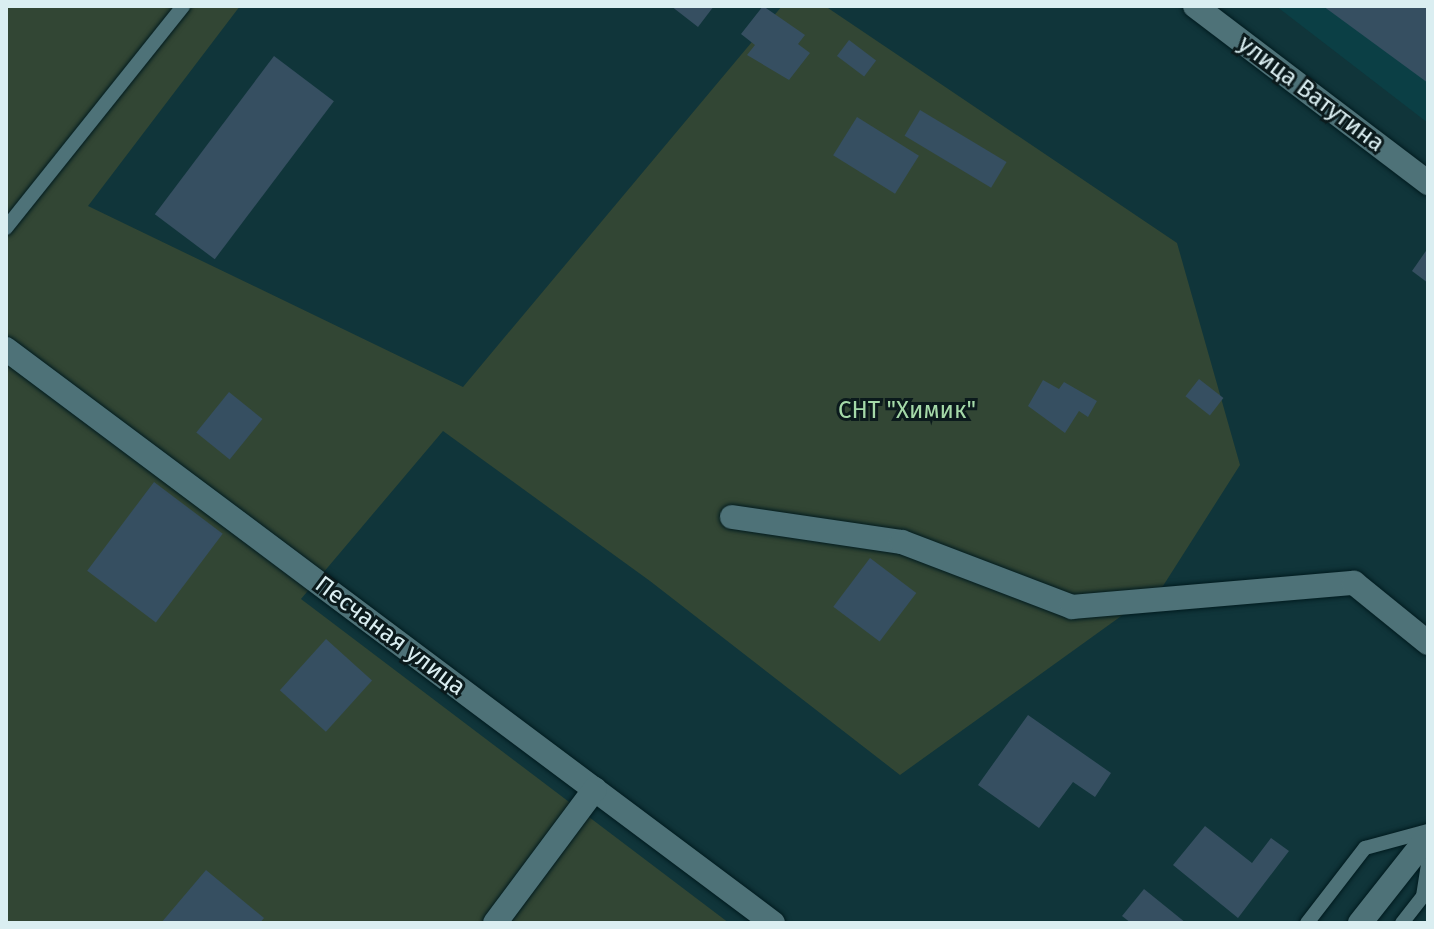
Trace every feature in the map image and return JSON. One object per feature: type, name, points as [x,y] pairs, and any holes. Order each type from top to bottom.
[{"type":"street","name":"улица Ватутина","points":[[1195,6],[1428,183]]},
{"type":"street","name":"Песчаная улица","points":[[6,349],[773,923]]},
{"type":"street","points":[[732,517],[902,542],[1072,607],[1354,583],[1428,643]]},
{"type":"street","points":[[495,923],[595,789]]},
{"type":"street","points":[[1360,923],[1428,834]]},
{"type":"lane","points":[[6,228],[183,6]]},
{"type":"lane","points":[[1307,923],[1365,848],[1428,834]]},
{"type":"lane","points":[[1402,923],[1423,896],[1428,865]]},
{"type":"shaded area","points":[[1276,6],[1428,6],[1428,123]]},
{"type":"green space","name":"СНТ \"Химик\"","points":[[6,6],[240,6],[88,206],[463,387],[782,6],[825,6],[1177,243],[1240,465],[1163,586],[900,775],[650,581],[443,431],[301,599],[729,923],[6,923]]},
{"type":"building","points":[[671,6],[714,6],[698,27]]},
{"type":"building","points":[[763,6],[805,35],[798,44],[810,53],[789,80],[747,55],[755,45],[741,34]]},
{"type":"building","points":[[1323,6],[1428,6],[1428,83]]},
{"type":"building","points":[[849,40],[876,60],[864,76],[837,56]]},
{"type":"building","points":[[274,56],[334,101],[215,259],[155,214]]},
{"type":"building","points":[[920,110],[1007,162],[991,188],[905,136]]},
{"type":"building","points":[[857,117],[919,156],[895,194],[833,155]]},
{"type":"building","points":[[1428,248],[1428,283],[1412,271]]},
{"type":"building","points":[[1199,379],[1223,398],[1210,415],[1185,396]]},
{"type":"building","points":[[1043,380],[1059,389],[1064,382],[1097,401],[1088,417],[1079,411],[1065,433],[1028,406]]},
{"type":"building","points":[[229,392],[262,419],[230,459],[196,432]]},
{"type":"building","points":[[154,482],[223,534],[156,622],[87,571]]},
{"type":"building","points":[[870,558],[916,593],[880,642],[833,607]]},
{"type":"building","points":[[326,639],[372,680],[326,732],[280,690]]},
{"type":"building","points":[[1028,715],[1111,773],[1095,797],[1073,782],[1039,828],[978,785]]},
{"type":"building","points":[[1205,826],[1252,863],[1271,838],[1289,851],[1238,918],[1173,865]]},
{"type":"building","points":[[206,870],[264,918],[260,923],[161,923]]},
{"type":"building","points":[[1144,889],[1186,923],[1131,923],[1122,916]]}]
